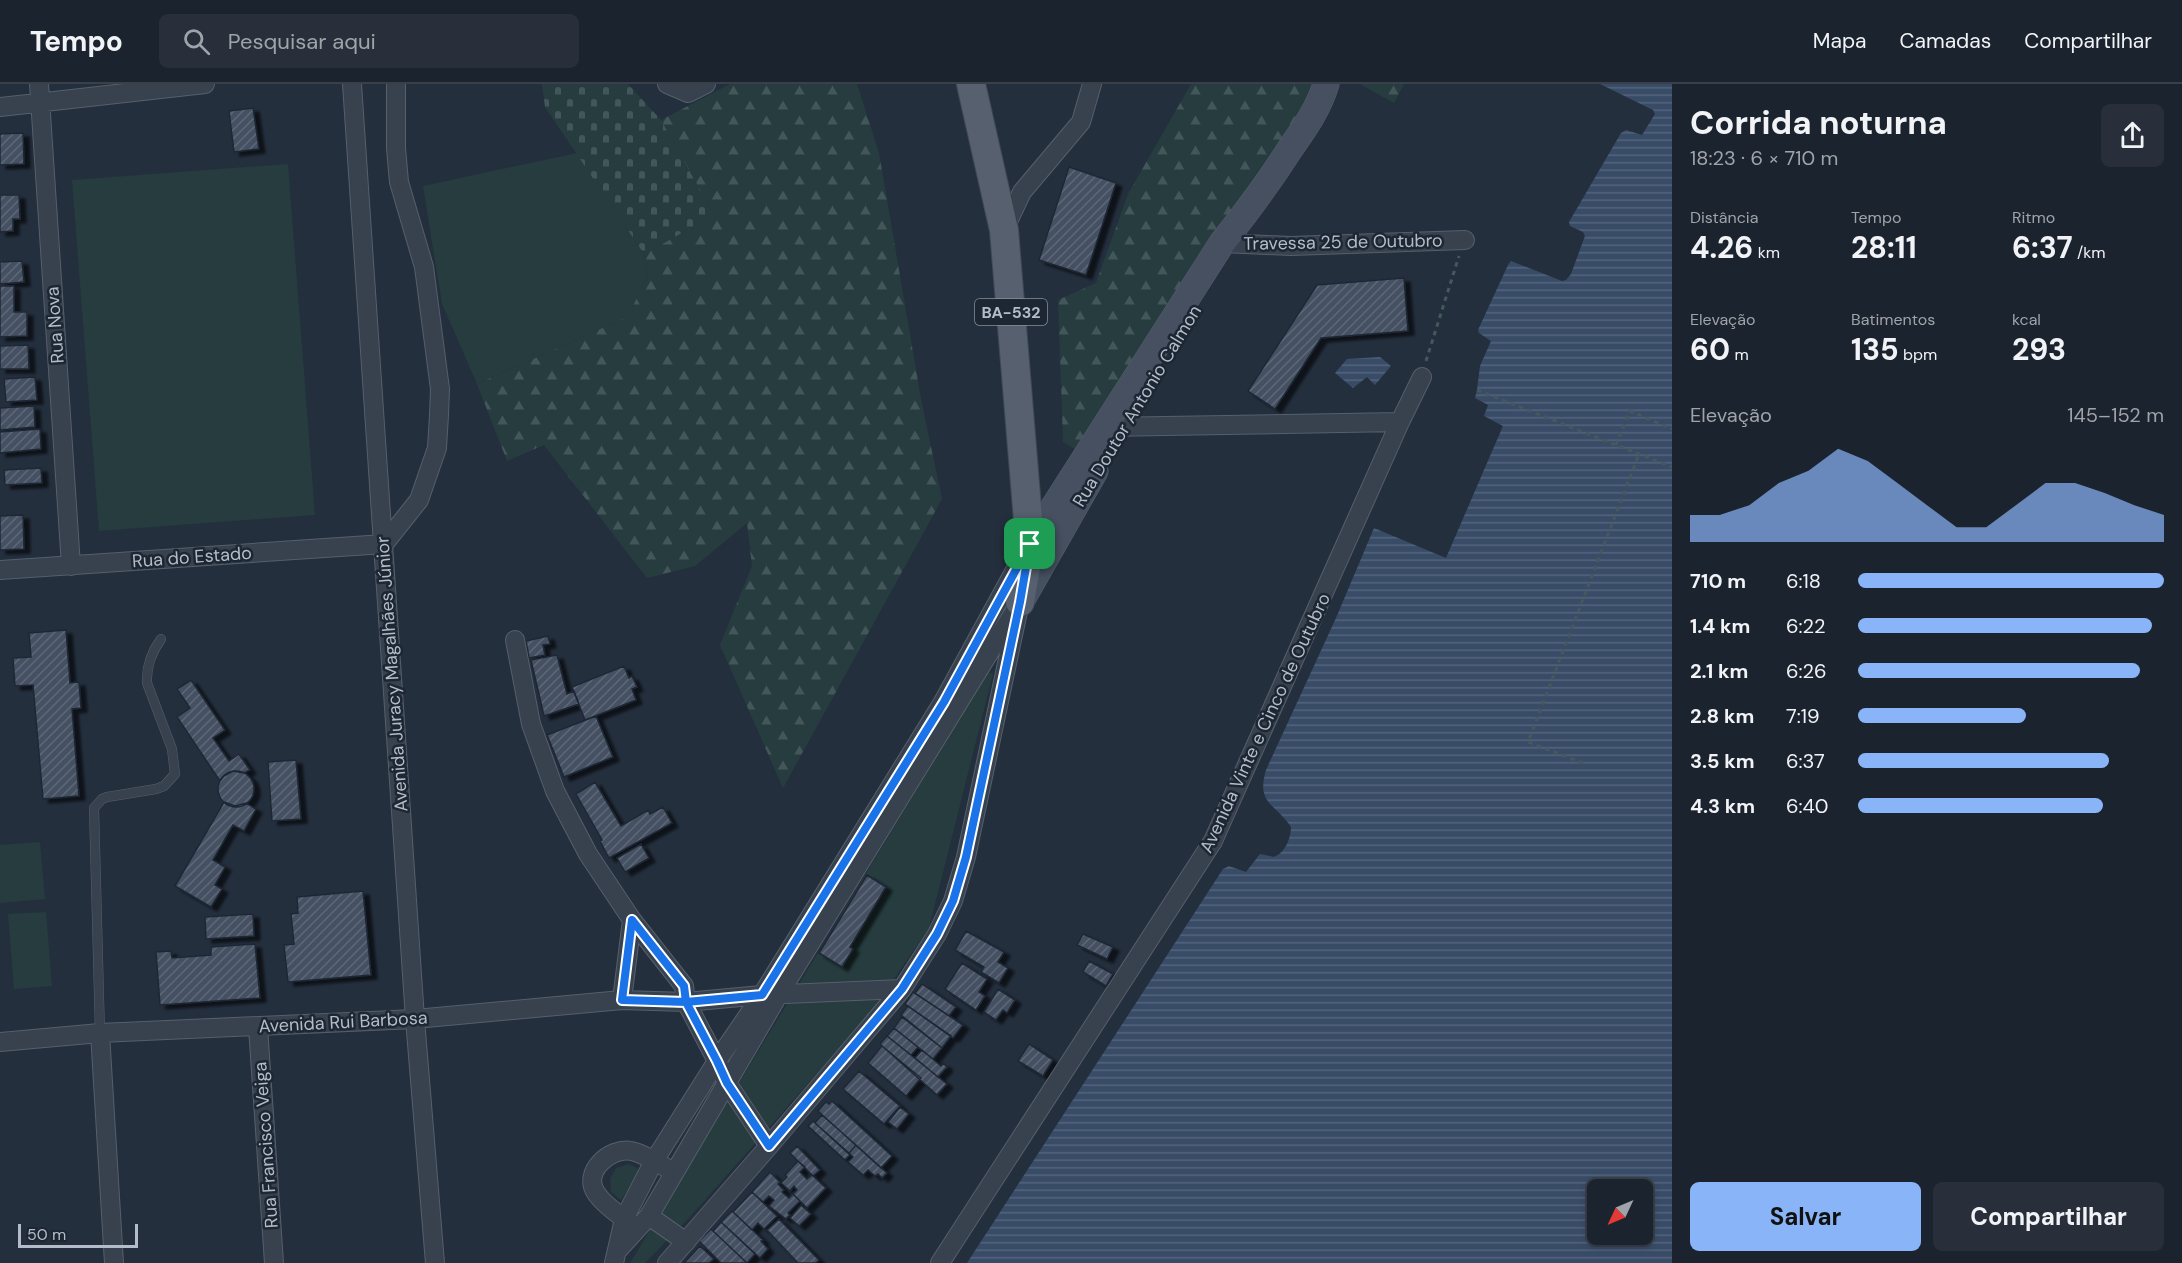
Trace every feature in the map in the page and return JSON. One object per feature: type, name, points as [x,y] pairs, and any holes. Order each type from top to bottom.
[{"type":"main road","name":"BA-532","points":[[971,84],[1004,230],[1030,544],[1020,602]]},
{"type":"street","name":"Rua Nova","points":[[39,84],[71,566]]},
{"type":"street","points":[[0,107],[202,84]]},
{"type":"street","name":"Avenida Juracy Magalhães Júnior","points":[[352,84],[415,1019],[435,1263]]},
{"type":"street","points":[[384,544],[419,500],[427,483],[437,448],[440,406],[440,389],[424,267],[399,182],[396,148],[396,84]]},
{"type":"street","points":[[667,84],[688,93],[706,84]]},
{"type":"street","points":[[1004,230],[1022,192],[1081,122],[1092,84]]},
{"type":"street","name":"Rua Doutor Antonio Calmon","points":[[1030,544],[1112,427],[1250,208],[1306,126],[1326,84]]},
{"type":"street","name":"Travessa 25 de Outubro","points":[[1229,244],[1291,246],[1464,240]]},
{"type":"street","name":"Avenida Vinte e Cinco de Outubro","points":[[940,1263],[1213,841],[1422,377]]},
{"type":"street","points":[[1112,427],[1400,422]]},
{"type":"street","name":"Rua Doutor Antonio Calmon","points":[[1020,602],[1112,427]]},
{"type":"street","name":"Rua do Estado","points":[[0,570],[384,544]]},
{"type":"street","name":"BA-532","points":[[948,706],[1030,544]]},
{"type":"street","name":"BA-532","points":[[616,1257],[637,1221],[675,1172],[727,1083],[771,995],[948,706],[1020,602]]},
{"type":"street","name":"BA-532","points":[[667,1263],[902,989],[937,934],[953,901],[966,857],[1020,602]]},
{"type":"street","points":[[515,640],[531,724],[555,791],[588,854],[632,920],[684,986],[686,1002],[727,1083],[769,1146]]},
{"type":"street","points":[[622,1000],[632,920]]},
{"type":"street","name":"Avenida Rui Barbosa","points":[[0,1042],[100,1033],[415,1019],[622,1000],[686,1002],[771,995],[902,989]]},
{"type":"street","name":"BA-532","points":[[637,1221],[654,1161],[717,1061],[771,995]]},
{"type":"street","name":"Rua Francisco Veiga","points":[[258,1027],[274,1263]]},
{"type":"street","points":[[100,1033],[114,1263]]},
{"type":"street","points":[[675,1172],[630,1151],[622,1151],[603,1159],[596,1170],[593,1182],[596,1193],[637,1221],[687,1242]]},
{"type":"lane","points":[[100,1033],[94,808],[107,797],[164,786],[175,774],[172,749],[147,683],[152,652],[161,639]]},
{"type":"path","points":[[1422,377],[1464,240]]},
{"type":"path","points":[[1478,390],[1672,467]]},
{"type":"path","points":[[1616,444],[1630,411],[1672,429]]},
{"type":"path","points":[[1583,763],[1528,742],[1639,454]]},
{"type":"green space","points":[[542,84],[628,84],[661,120],[714,215],[644,254],[545,107]]},
{"type":"green space","points":[[730,84],[857,84],[879,153],[921,399],[942,499],[783,788],[720,645],[752,566],[747,523],[695,566],[647,578],[544,445],[507,461],[477,384],[627,317],[648,277],[644,254],[714,215],[661,120]]},
{"type":"green space","points":[[1191,84],[1317,84],[1080,452],[1063,442],[1058,300],[1096,283],[1128,194]]},
{"type":"green space","points":[[1360,84],[1404,84],[1394,103]]},
{"type":"green space","points":[[577,153],[644,254],[648,277],[627,317],[477,384],[442,304],[423,186]]},
{"type":"green space","points":[[288,164],[315,515],[99,531],[72,180]]},
{"type":"green space","points":[[988,672],[993,674],[929,928],[872,1011],[689,1218],[645,1263],[630,1263]]},
{"type":"green space","points":[[40,842],[45,899],[0,903],[0,845]]},
{"type":"green space","points":[[46,912],[52,986],[14,989],[8,914]]},
{"type":"green space","points":[[629,1164],[640,1170],[621,1200],[611,1192],[610,1179],[616,1168]]},
{"type":"water","points":[[1600,84],[1672,84],[1672,1263],[967,1263],[1223,869],[1229,866],[1246,872],[1260,854],[1274,857],[1287,845],[1291,827],[1265,797],[1263,790],[1266,770],[1336,618],[1374,528],[1446,558],[1503,426],[1484,416],[1488,405],[1475,398],[1480,366],[1491,341],[1478,330],[1508,265],[1511,261],[1562,281],[1566,280],[1571,274],[1585,236],[1583,232],[1570,226],[1569,222],[1621,133],[1626,130],[1642,135],[1655,114],[1653,110]]},
{"type":"water","points":[[1380,357],[1391,366],[1375,385],[1367,377],[1353,388],[1335,373],[1347,359]]},
{"type":"building","points":[[253,108],[259,149],[234,152],[229,111]]},
{"type":"building","points":[[23,133],[24,164],[0,165],[0,134]]},
{"type":"building","points":[[1069,167],[1116,183],[1086,275],[1039,260]]},
{"type":"building","points":[[0,195],[19,195],[20,219],[13,219],[13,231],[0,232]]},
{"type":"building","points":[[22,261],[24,282],[0,284],[0,262]]},
{"type":"building","points":[[1404,278],[1408,331],[1321,338],[1275,409],[1248,391],[1317,285]]},
{"type":"building","points":[[0,286],[14,286],[14,312],[27,312],[27,336],[0,337]]},
{"type":"building","points":[[28,345],[29,369],[0,369],[0,346]]},
{"type":"building","points":[[35,377],[37,400],[6,402],[4,379]]},
{"type":"building","points":[[34,406],[35,427],[0,430],[0,408]]},
{"type":"building","points":[[40,429],[41,449],[0,453],[0,432]]},
{"type":"building","points":[[41,468],[42,483],[5,485],[4,470]]},
{"type":"building","points":[[23,515],[24,549],[0,550],[0,516]]},
{"type":"building","points":[[66,630],[70,683],[79,682],[81,708],[72,709],[79,796],[43,799],[33,685],[15,686],[13,658],[31,657],[29,633]]},
{"type":"building","points":[[548,636],[550,644],[543,645],[545,655],[529,658],[526,641]]},
{"type":"building","points":[[557,655],[567,694],[574,691],[579,704],[544,716],[531,660]]},
{"type":"building","points":[[624,666],[629,678],[632,676],[637,687],[632,689],[636,700],[585,720],[572,687]]},
{"type":"building","points":[[191,680],[225,730],[213,738],[229,761],[239,754],[250,770],[244,773],[233,771],[220,781],[177,717],[190,708],[177,689]]},
{"type":"building","points":[[596,716],[613,757],[564,777],[547,735]]},
{"type":"building","points":[[296,760],[301,819],[272,821],[268,762]]},
{"type":"building","points":[[236,771],[248,777],[254,789],[248,801],[236,807],[224,801],[218,789],[224,777]]},
{"type":"building","points":[[595,782],[621,826],[648,810],[650,814],[663,807],[672,823],[609,858],[600,841],[602,840],[576,794]]},
{"type":"building","points":[[224,802],[235,806],[246,803],[256,809],[244,831],[233,825],[213,860],[225,867],[215,885],[222,889],[211,907],[175,886]]},
{"type":"building","points":[[641,844],[649,858],[625,872],[617,858]]},
{"type":"building","points":[[867,875],[886,887],[850,947],[853,949],[842,967],[819,953]]},
{"type":"building","points":[[363,891],[371,975],[288,982],[284,945],[294,944],[291,914],[298,913],[297,897]]},
{"type":"building","points":[[253,914],[254,936],[206,939],[205,917]]},
{"type":"building","points":[[966,931],[1004,952],[998,962],[1008,968],[999,983],[981,972],[984,967],[955,950]]},
{"type":"building","points":[[1083,934],[1113,947],[1107,959],[1077,945]]},
{"type":"building","points":[[255,944],[260,998],[160,1005],[156,952],[171,951],[172,958],[211,955],[211,947]]},
{"type":"building","points":[[1089,961],[1113,974],[1106,986],[1083,972]]},
{"type":"building","points":[[962,963],[987,979],[979,992],[985,996],[976,1010],[945,989]]},
{"type":"building","points":[[922,984],[956,1007],[949,1016],[915,993]]},
{"type":"building","points":[[998,989],[1015,1000],[1007,1013],[1003,1010],[996,1020],[984,1012]]},
{"type":"building","points":[[913,992],[963,1025],[953,1038],[905,1004]]},
{"type":"building","points":[[908,1006],[951,1036],[942,1048],[901,1015]]},
{"type":"building","points":[[902,1017],[942,1048],[933,1059],[894,1028]]},
{"type":"building","points":[[894,1028],[918,1047],[911,1055],[887,1036]]},
{"type":"building","points":[[887,1036],[947,1084],[937,1095],[880,1044]]},
{"type":"building","points":[[1029,1044],[1053,1060],[1043,1076],[1018,1061]]},
{"type":"building","points":[[882,1046],[921,1078],[906,1096],[868,1063]]},
{"type":"building","points":[[922,1050],[941,1066],[943,1063],[947,1067],[938,1077],[915,1058]]},
{"type":"building","points":[[859,1071],[900,1106],[884,1124],[843,1089]]},
{"type":"building","points":[[832,1101],[892,1156],[881,1168],[818,1111],[826,1102],[829,1104]]},
{"type":"building","points":[[900,1107],[909,1114],[897,1129],[888,1122]]},
{"type":"building","points":[[822,1115],[856,1145],[849,1153],[815,1123]]},
{"type":"building","points":[[813,1121],[850,1155],[845,1160],[808,1126]]},
{"type":"building","points":[[856,1145],[887,1173],[882,1178],[868,1170],[863,1175],[848,1162],[853,1157],[849,1153]]},
{"type":"building","points":[[797,1146],[820,1170],[813,1176],[790,1153]]},
{"type":"building","points":[[798,1161],[805,1167],[800,1172],[807,1179],[812,1175],[826,1188],[807,1208],[793,1194],[797,1190],[794,1186],[790,1191],[781,1183]]},
{"type":"building","points":[[770,1172],[780,1182],[778,1184],[784,1190],[782,1192],[789,1198],[793,1194],[800,1201],[788,1213],[790,1215],[786,1219],[769,1206],[774,1200],[769,1196],[763,1202],[752,1192]]},
{"type":"building","points":[[752,1192],[777,1216],[764,1229],[758,1223],[752,1230],[733,1212]]},
{"type":"building","points":[[801,1205],[811,1214],[799,1226],[790,1218]]},
{"type":"building","points":[[732,1211],[763,1240],[761,1241],[768,1249],[760,1258],[721,1222]]},
{"type":"building","points":[[779,1219],[819,1260],[816,1263],[798,1263],[767,1230]]},
{"type":"building","points":[[721,1222],[755,1254],[747,1263],[713,1231]]},
{"type":"building","points":[[711,1229],[747,1263],[721,1263],[699,1241]]},
{"type":"building","points":[[700,1246],[714,1259],[709,1263],[684,1263]]},
{"type":"route","points":[[1030,544],[944,702],[762,995],[686,1002],[622,1000],[632,920],[684,986],[686,1002],[727,1083],[769,1146],[902,989],[937,934],[953,901],[966,857],[1020,602],[1030,544]]}]
